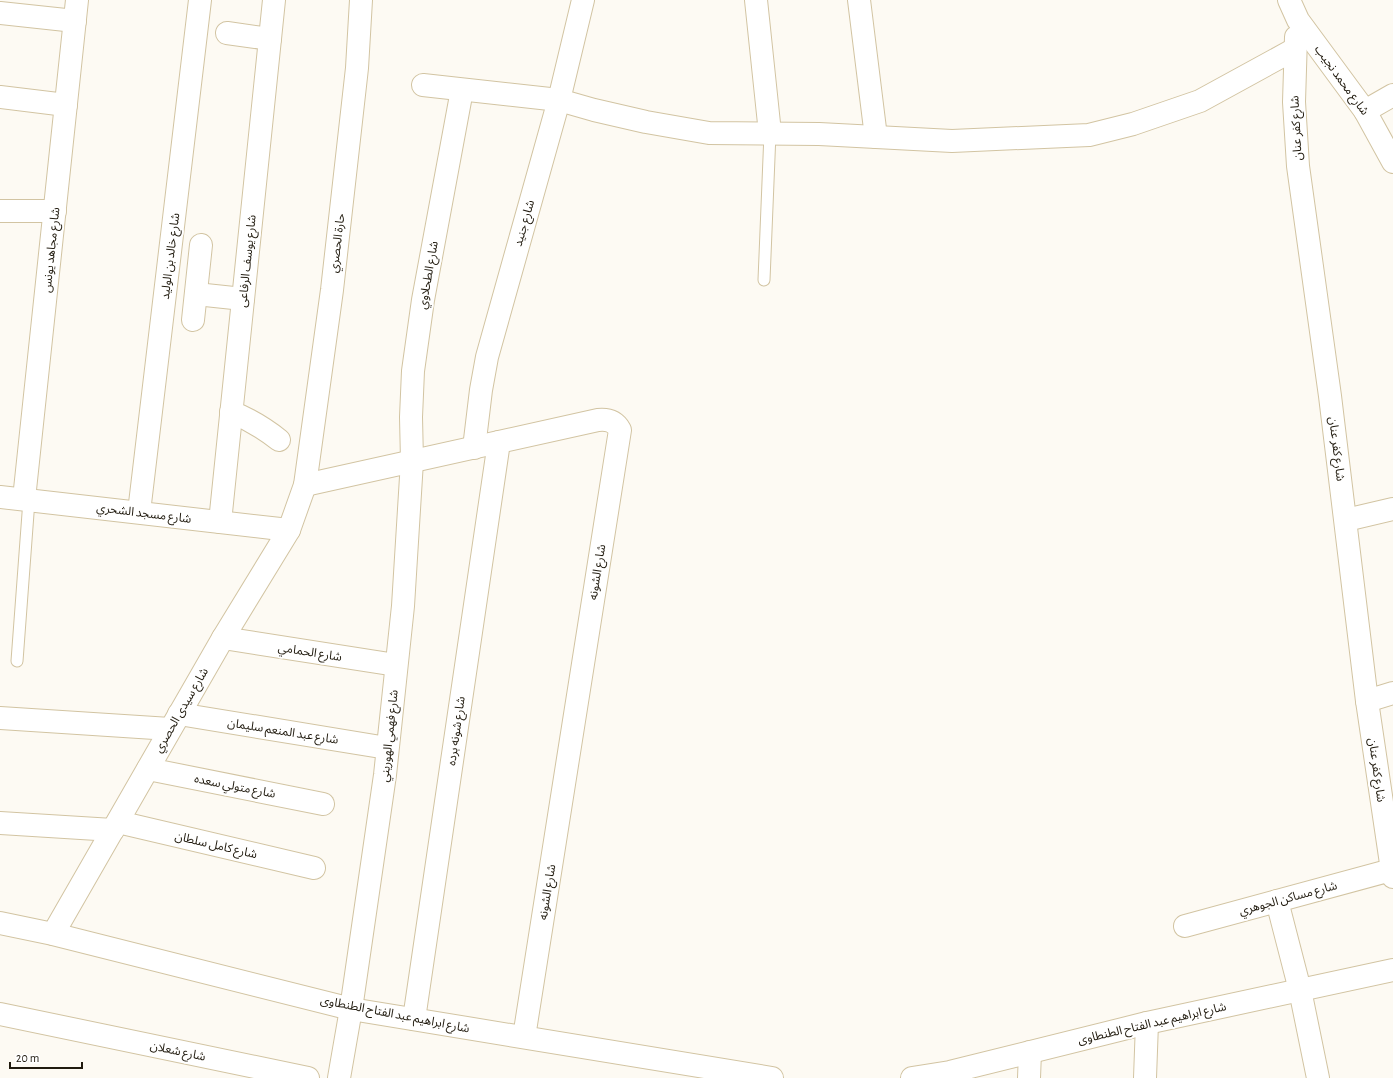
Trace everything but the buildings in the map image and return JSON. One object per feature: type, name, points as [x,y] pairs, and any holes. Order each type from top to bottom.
[{"type":"street","name":"شارع مجاهد يونس","points":[[27,500],[77,0]]},
{"type":"street","name":"شارع خالد بن الوليد","points":[[139,512],[200,0]]},
{"type":"street","name":"شارع يوسف الرفاعى","points":[[220,522],[274,0]]},
{"type":"street","name":"حارة الحصري","points":[[305,485],[334,266],[357,68],[361,0]]},
{"type":"street","name":"شارع جنيد","points":[[474,448],[481,390],[487,357],[559,100],[583,0]]},
{"type":"street","points":[[756,0],[770,133]]},
{"type":"street","points":[[859,0],[876,137]]},
{"type":"street","name":"شارع محمد نجيب","points":[[1289,0],[1298,20],[1365,111],[1393,162]]},
{"type":"street","points":[[0,13],[75,21]]},
{"type":"street","name":"شارع كفر عنان","points":[[1298,20],[1295,48],[1294,102],[1298,166],[1346,520],[1367,700],[1392,874]]},
{"type":"street","points":[[227,33],[270,39]]},
{"type":"street","points":[[424,85],[559,100],[646,122],[709,133],[770,133],[952,141],[1089,135],[1133,124],[1200,101],[1295,48]]},
{"type":"street","name":"شارع الطحلاوي","points":[[412,461],[411,417],[413,371],[423,300],[462,90]]},
{"type":"street","points":[[1365,111],[1393,96]]},
{"type":"street","points":[[0,98],[66,105]]},
{"type":"street","points":[[0,211],[55,211]]},
{"type":"street","points":[[193,320],[201,245]]},
{"type":"street","points":[[196,294],[243,299]]},
{"type":"street","points":[[231,412],[265,428],[279,440]]},
{"type":"street","name":"شارع الشونه","points":[[305,485],[604,420],[614,422],[620,430],[524,1037]]},
{"type":"street","name":"شارع شونه برده","points":[[414,1019],[499,442]]},
{"type":"street","name":"شارع فهمي الهوريني","points":[[340,1078],[352,1009],[385,775],[403,606],[412,461]]},
{"type":"street","name":"شارع سيدى الحصري","points":[[53,934],[223,638],[289,530],[305,485]]},
{"type":"street","name":"شارع مسجد الشحري","points":[[0,497],[289,530]]},
{"type":"street","points":[[1346,520],[1393,509]]},
{"type":"street","name":"شارع الحمامي","points":[[223,638],[396,665]]},
{"type":"street","points":[[1367,700],[1393,693]]},
{"type":"street","name":"شارع عبد المنعم سليمان","points":[[0,718],[175,721],[387,748]]},
{"type":"street","name":"شارع متولي سعده","points":[[148,769],[323,804]]},
{"type":"street","name":"شارع كامل سلطان","points":[[0,823],[115,826],[314,868]]},
{"type":"street","name":"شارع مساكن الجوهري","points":[[1186,926],[1277,901],[1392,874]]},
{"type":"street","points":[[1277,901],[1300,990],[1318,1078]]},
{"type":"street","name":"شارع ابراهيم عبد الفتاح الطنطاوى","points":[[0,923],[53,934],[352,1009],[764,1078],[772,1078]]},
{"type":"street","name":"شارع ابراهيم عبد الفتاح الطنطاوى","points":[[912,1078],[950,1075],[1030,1052],[1147,1023],[1393,970]]},
{"type":"street","name":"شارع شعلان","points":[[0,1014],[308,1078]]},
{"type":"street","points":[[1145,1078],[1147,1023]]},
{"type":"street","points":[[1029,1078],[1030,1052]]},
{"type":"lane","points":[[764,280],[770,133]]},
{"type":"lane","points":[[18,662],[27,500]]}]
